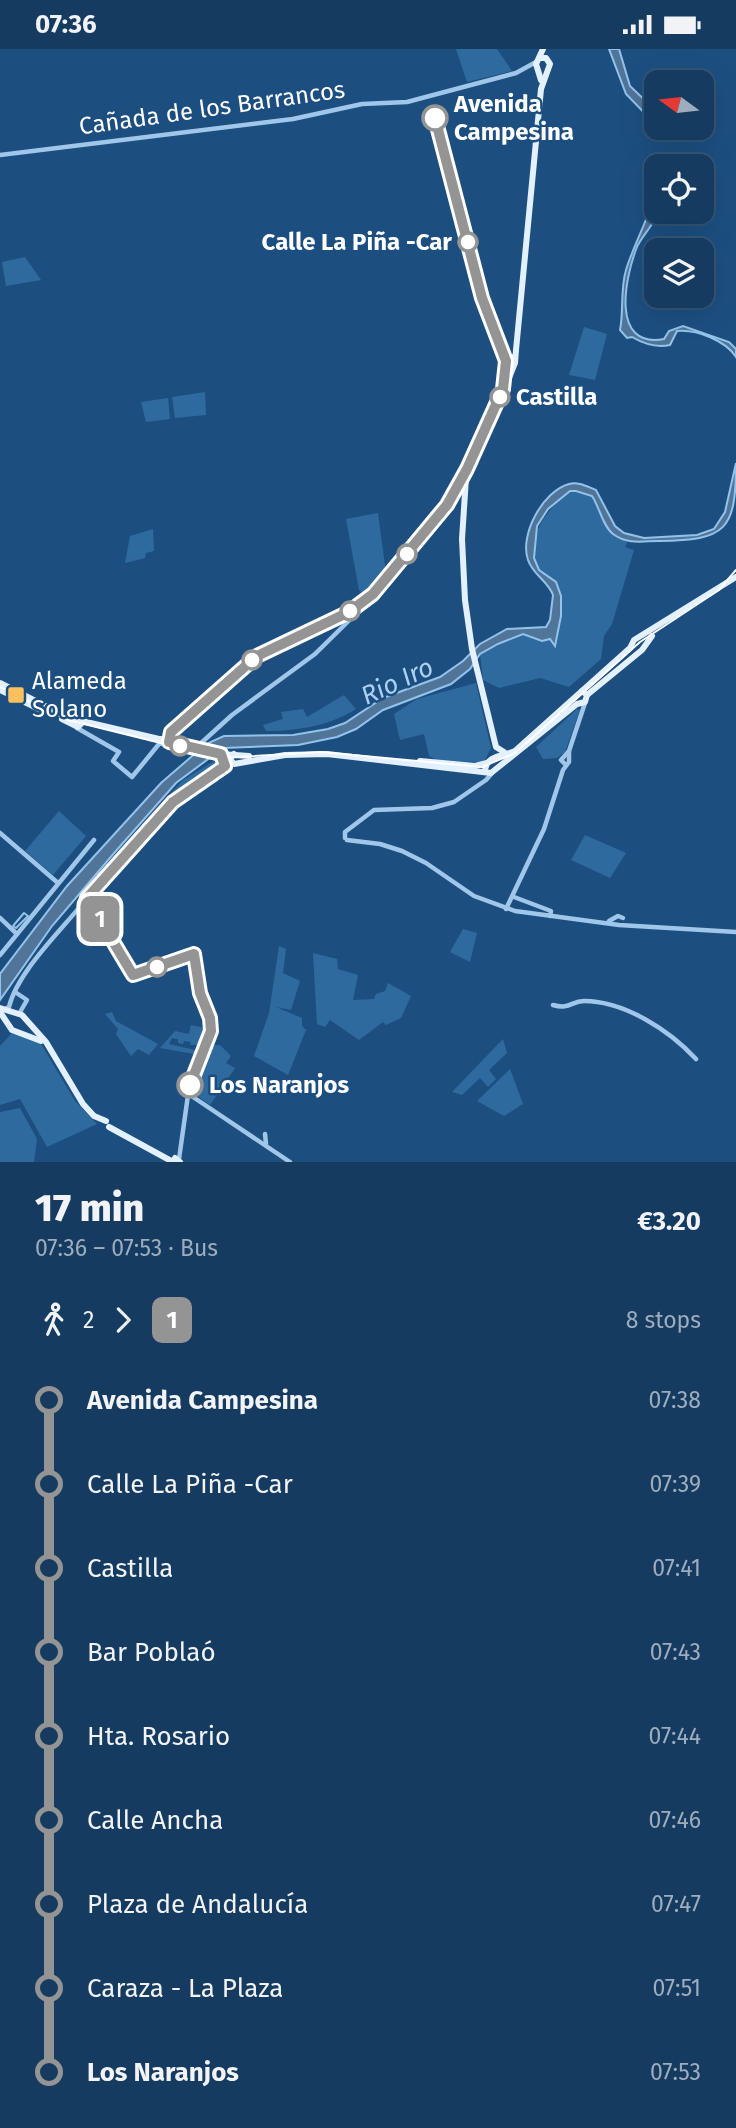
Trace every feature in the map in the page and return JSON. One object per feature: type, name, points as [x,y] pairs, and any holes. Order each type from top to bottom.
[{"type":"main road","points":[[171,739],[175,728],[257,656],[356,610],[373,594],[447,505],[467,469],[503,389],[516,350],[541,89],[540,63],[544,49]]},
{"type":"main road","points":[[540,63],[547,70]]},
{"type":"main road","points":[[540,63],[550,64],[541,89]]},
{"type":"main road","points":[[460,506],[465,494],[467,469]]},
{"type":"main road","points":[[455,491],[465,494]]},
{"type":"main road","points":[[455,491],[460,506],[464,590],[478,674],[496,747],[505,753]]},
{"type":"main road","points":[[447,505],[460,506]]},
{"type":"main road","points":[[235,758],[321,750],[467,766],[487,764],[494,758],[515,751],[582,700],[639,639],[736,579]]},
{"type":"main road","points":[[0,683],[52,712],[77,722],[106,726],[157,739],[171,739],[187,746],[235,758],[319,754],[488,774],[506,764],[582,700],[644,646],[649,638],[736,579]]},
{"type":"main road","points":[[639,639],[644,646]]},
{"type":"main road","points":[[632,645],[637,652]]},
{"type":"main road","points":[[0,690],[77,722]]},
{"type":"main road","points":[[482,691],[494,758]]},
{"type":"main road","points":[[505,753],[506,764]]},
{"type":"main road","points":[[487,764],[488,774]]},
{"type":"main road","points":[[1,1010],[16,1013],[46,1042],[83,1104],[107,1124]]},
{"type":"main road","points":[[1,1010],[10,1029],[34,1036],[44,1044],[83,1108],[119,1131],[162,1154],[178,1159]]},
{"type":"main road","points":[[7,1022],[16,1013]]},
{"type":"main road","points":[[17,1031],[23,1027],[25,1020]]},
{"type":"street","name":"Cañada de los Barrancos","points":[[0,155],[293,119],[337,108],[407,102],[540,63]]},
{"type":"street","points":[[200,744],[232,715],[292,672],[372,600],[387,582],[389,575]]},
{"type":"street","points":[[506,909],[532,854],[564,766],[561,760],[569,751],[582,700]]},
{"type":"street","points":[[77,722],[119,752],[113,761],[132,777],[159,744],[171,739]]},
{"type":"street","points":[[488,774],[462,798],[442,806],[371,811],[345,832],[346,839],[380,844],[404,852],[474,895],[506,909],[608,922],[736,932]]},
{"type":"street","points":[[0,833],[58,883]]},
{"type":"street","points":[[0,955],[94,840]]},
{"type":"street","points":[[1,1010],[9,1007],[15,992],[87,898],[133,975],[194,954]]},
{"type":"street","points":[[512,899],[522,898],[553,916]]},
{"type":"street","points":[[512,899],[512,908],[517,911]]},
{"type":"street","points":[[0,918],[17,934]]},
{"type":"street","points":[[15,992],[26,998],[27,1003],[16,1013],[12,1007],[15,992]]},
{"type":"street","points":[[553,1005],[564,1008],[582,1001],[630,1012],[676,1038],[695,1059]]},
{"type":"street","points":[[178,1159],[196,1068],[191,1101]]},
{"type":"street","points":[[191,1101],[203,1104],[290,1162]]},
{"type":"shaded area","points":[[456,49],[497,49],[512,71],[467,82]]},
{"type":"shaded area","points":[[609,49],[619,49],[630,86],[644,99],[644,113],[626,94]]},
{"type":"shaded area","points":[[644,224],[652,224],[637,247],[626,292],[629,322],[635,333],[647,339],[664,339],[669,331],[683,326],[729,342],[736,349],[736,357],[718,341],[693,332],[677,331],[670,345],[660,346],[632,337],[627,338],[620,330],[623,285]]},
{"type":"shaded area","points":[[25,257],[41,280],[6,286],[2,262]]},
{"type":"shaded area","points":[[584,327],[607,334],[595,380],[569,375]]},
{"type":"shaded area","points":[[205,392],[206,415],[175,418],[172,397]]},
{"type":"shaded area","points":[[168,398],[170,419],[146,422],[141,402]]},
{"type":"shaded area","points":[[736,463],[733,504],[729,517],[723,527],[713,534],[699,538],[641,542],[624,540],[610,531],[592,496],[570,491],[548,509],[537,526],[534,558],[539,570],[556,582],[561,596],[561,616],[555,646],[550,639],[542,641],[523,634],[498,644],[480,654],[470,669],[451,684],[383,710],[356,729],[337,737],[298,745],[223,748],[176,783],[52,926],[0,1000],[0,974],[67,886],[161,783],[206,744],[224,736],[293,735],[328,729],[345,723],[383,698],[440,677],[463,661],[480,644],[507,629],[546,627],[550,620],[553,595],[530,565],[526,550],[527,539],[535,515],[559,488],[576,483],[596,490],[615,526],[624,533],[644,538],[697,535],[714,529],[725,512]]},
{"type":"shaded area","points":[[570,491],[593,496],[609,529],[628,541],[625,547],[634,550],[612,624],[604,636],[601,659],[569,687],[540,678],[499,688],[483,680],[480,654],[522,634],[542,641],[558,633],[561,605],[559,590],[534,561],[532,550],[534,539],[546,516]]},
{"type":"shaded area","points":[[378,513],[386,573],[364,595],[359,590],[346,519]]},
{"type":"shaded area","points":[[153,529],[154,551],[146,553],[145,558],[125,563],[130,536]]},
{"type":"shaded area","points":[[476,683],[491,748],[484,762],[439,761],[429,756],[424,734],[400,740],[394,714],[417,699]]},
{"type":"shaded area","points":[[344,695],[356,709],[335,720],[289,730],[266,731],[263,725],[283,719],[281,712],[303,709],[307,717]]},
{"type":"shaded area","points":[[577,709],[580,710],[565,752],[557,758],[543,759],[536,747]]},
{"type":"shaded area","points":[[217,759],[221,760],[221,765],[172,802],[140,841],[131,848],[126,843],[183,780]]},
{"type":"shaded area","points":[[59,811],[86,836],[53,875],[25,851]]},
{"type":"shaded area","points":[[585,835],[626,853],[610,878],[571,860]]},
{"type":"shaded area","points":[[463,929],[477,933],[470,962],[450,952]]},
{"type":"shaded area","points":[[279,946],[286,949],[283,973],[300,981],[291,1010],[276,1007],[302,1018],[302,1026],[306,1030],[288,1075],[254,1056],[269,1013]]},
{"type":"shaded area","points":[[313,953],[337,959],[338,969],[358,975],[353,1000],[374,999],[376,994],[385,991],[388,983],[411,996],[401,1018],[386,1025],[383,1022],[359,1040],[330,1020],[325,1027],[317,1024]]},
{"type":"shaded area","points":[[112,1012],[116,1021],[158,1044],[149,1055],[138,1049],[131,1056],[116,1034],[118,1029],[105,1014]]},
{"type":"shaded area","points":[[191,1025],[209,1029],[202,1045],[190,1045],[191,1042],[184,1041],[183,1044],[178,1043],[178,1039],[172,1038],[169,1044],[199,1051],[197,1059],[193,1059],[194,1054],[160,1048],[175,1031],[189,1034]]},
{"type":"shaded area","points":[[12,1033],[33,1038],[41,1044],[75,1101],[97,1124],[47,1147],[20,1099],[0,1105],[0,1046]]},
{"type":"shaded area","points":[[503,1039],[507,1053],[489,1070],[496,1079],[488,1087],[480,1078],[462,1095],[452,1092]]},
{"type":"shaded area","points":[[213,1045],[220,1045],[231,1056],[226,1063],[235,1068],[210,1105],[192,1092],[204,1048],[209,1051]]},
{"type":"shaded area","points":[[510,1069],[523,1104],[504,1116],[477,1101]]},
{"type":"shaded area","points":[[20,1108],[37,1139],[34,1162],[0,1162],[0,1112]]},
{"type":"waterway","points":[[100,873],[103,876],[101,878],[98,876],[100,873]]},
{"type":"waterway","points":[[24,913],[28,916],[16,928],[13,926],[24,913]]},
{"type":"tram line","points":[[0,687],[68,720],[221,758],[321,752],[482,767],[515,753],[640,642],[719,590],[736,570]]},
{"type":"bus line","name":"1","points":[[190,1085],[211,1031],[210,1018],[200,993],[194,954],[133,975],[87,898],[173,802],[225,766],[221,754],[169,742],[171,732],[257,656],[361,605],[447,505],[466,472],[503,389],[507,364],[482,298],[435,118]]},
{"type":"place","name":"Avenida Campesina","points":[[435,118]]},
{"type":"place","name":"Calle La Piña -Car","points":[[468,242]]},
{"type":"place","name":"Castilla","points":[[500,397]]},
{"type":"place","name":"Alameda Solano","points":[[16,695]]},
{"type":"place","name":"Los Naranjos","points":[[190,1085]]},
{"type":"water label","name":"Rio Iro","points":[[397,681]]}]
